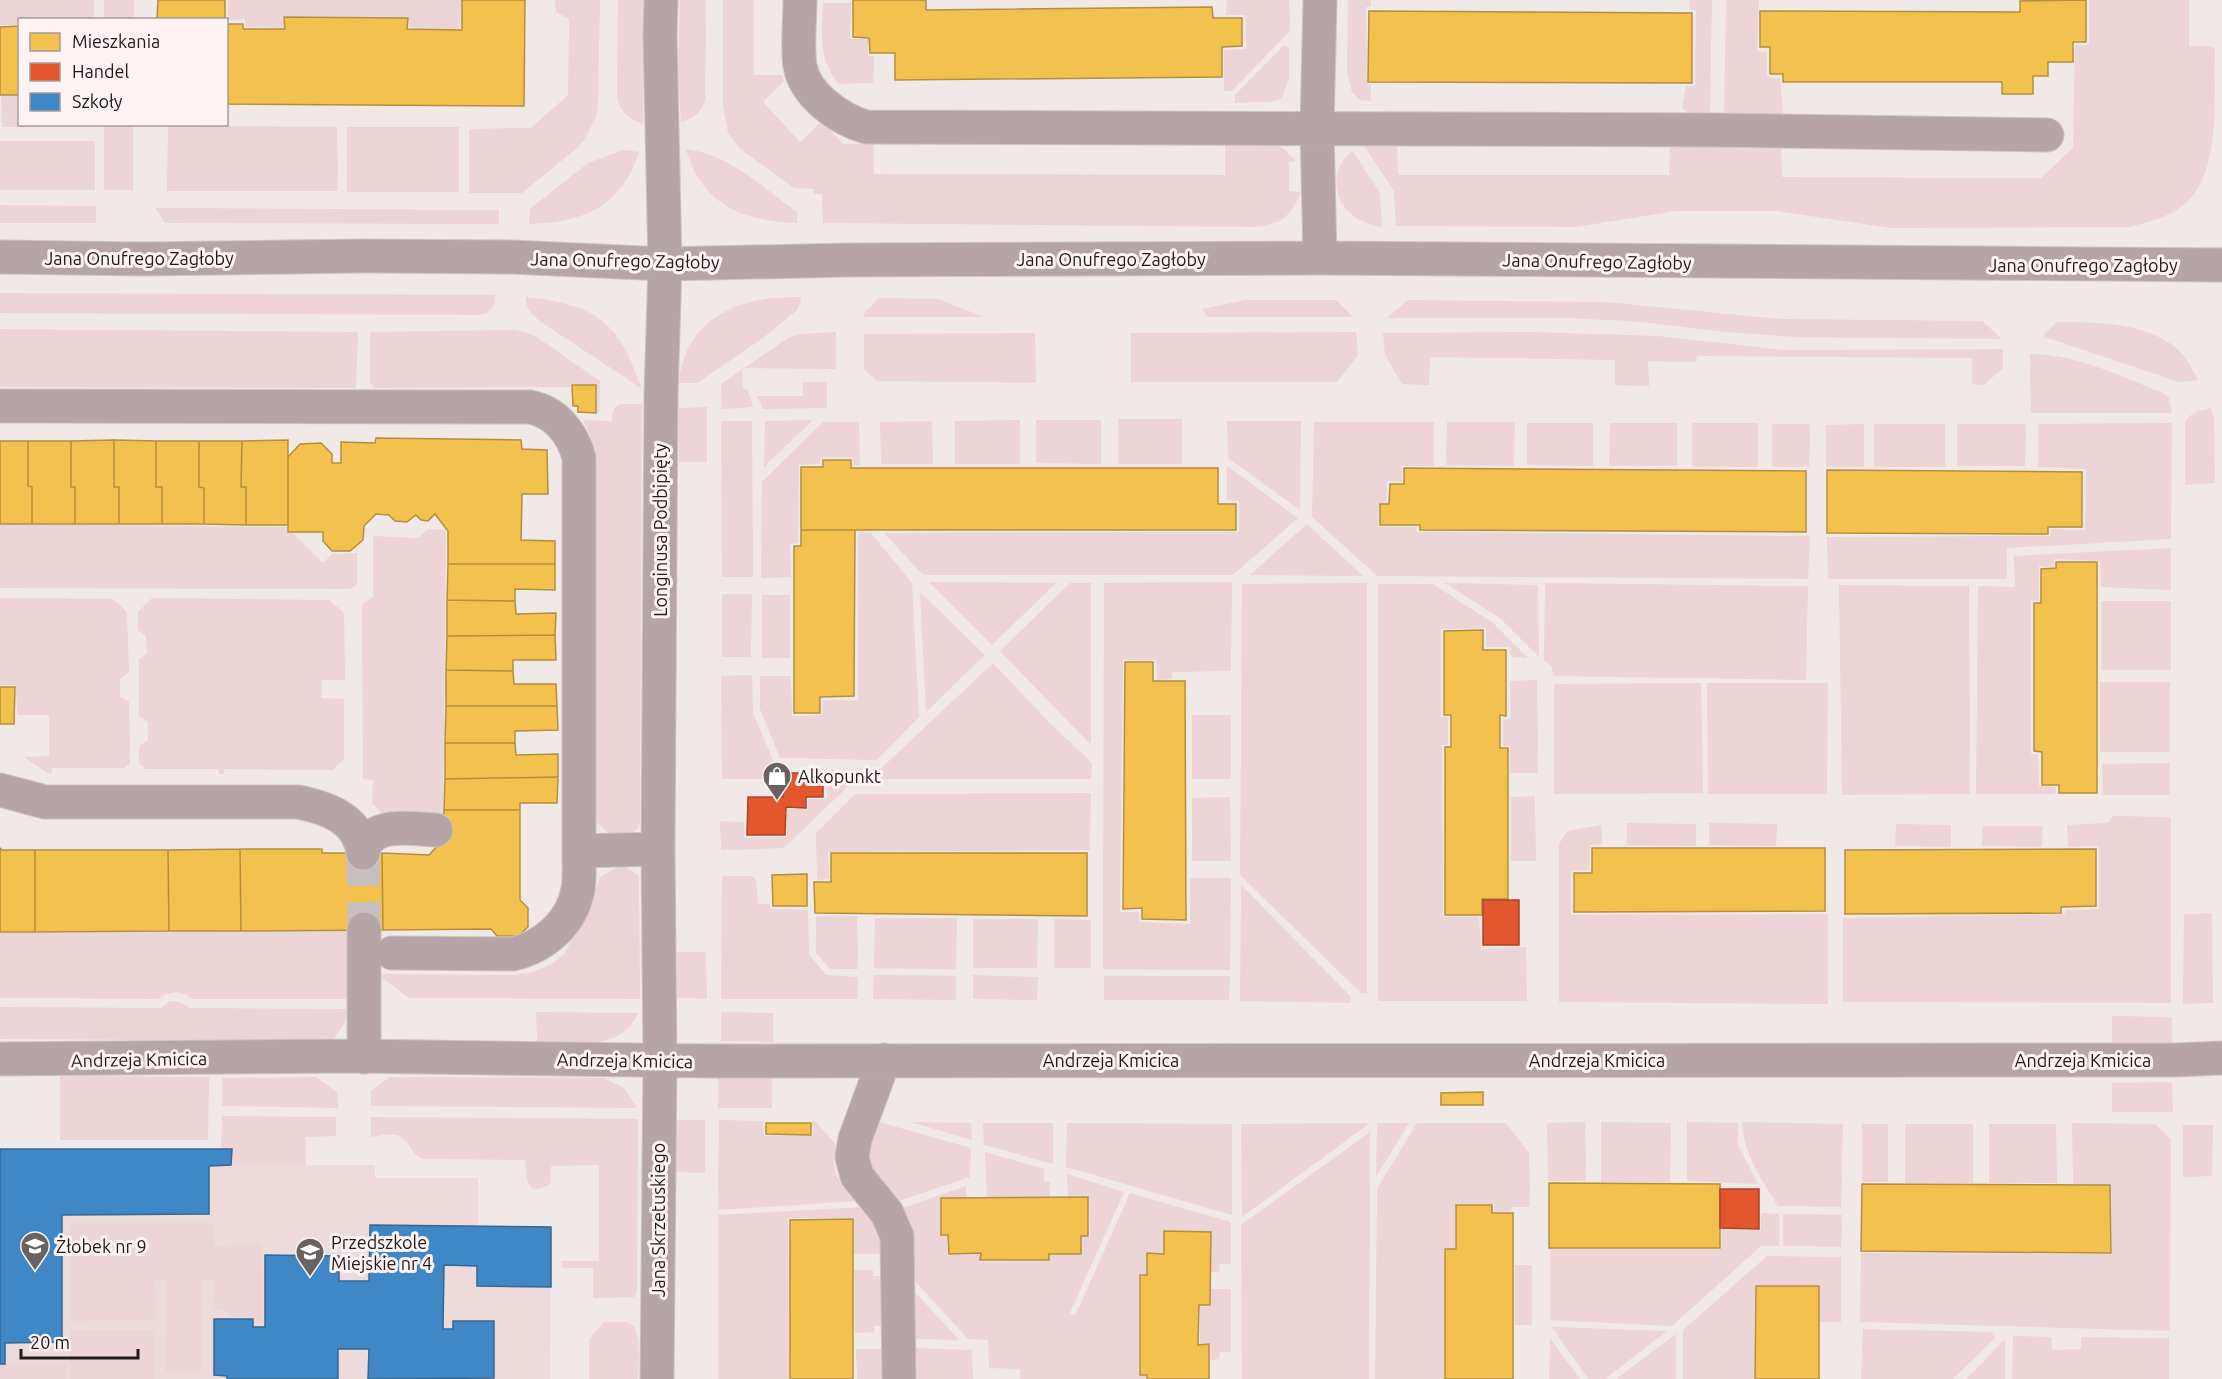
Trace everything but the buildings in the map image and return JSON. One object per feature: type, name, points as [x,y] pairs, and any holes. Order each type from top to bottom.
[{"type":"street","name":"Longinusa Podbipięty","points":[[660,1060],[658,849],[661,394],[665,264],[661,0]]},
{"type":"street","points":[[800,0],[800,66],[806,81],[840,116],[866,127],[1705,130],[2047,135]]},
{"type":"street","points":[[1320,0],[1317,128],[1320,258]]},
{"type":"street","name":"Jana Onufrego Zagłoby","points":[[0,257],[144,259],[501,257],[665,264],[848,260],[1320,258],[2222,265]]},
{"type":"street","points":[[0,406],[530,407],[551,415],[571,437],[579,458],[579,851],[578,888],[574,902],[563,923],[543,943],[530,950],[513,954],[392,953]]},
{"type":"street","points":[[0,790],[45,802],[298,802],[326,810],[348,822],[359,836],[363,854],[368,841],[384,830],[436,830]]},
{"type":"street","points":[[579,851],[658,849]]},
{"type":"street","points":[[364,930],[364,1057]]},
{"type":"street","name":"Andrzeja Kmicica","points":[[0,1059],[364,1057],[660,1060],[2176,1060],[2222,1058]]},
{"type":"street","name":"Jana Skrzetuskiego","points":[[657,1379],[660,1060]]},
{"type":"street","points":[[884,1060],[855,1139],[852,1157],[857,1176],[887,1213],[897,1236],[899,1379]]},
{"type":"shaded area","points":[[0,0],[94,0],[94,18],[18,18],[18,25],[0,25]]},
{"type":"shaded area","points":[[104,0],[134,0],[134,18],[104,18]]},
{"type":"shaded area","points":[[228,0],[461,0],[460,29],[409,27],[409,17],[283,16],[284,28],[245,27],[245,19],[228,20]]},
{"type":"shaded area","points":[[555,0],[600,0],[597,114],[585,139],[577,148],[522,193],[469,193],[469,129],[531,128],[568,95],[569,19],[556,12]]},
{"type":"shaded area","points":[[618,0],[644,0],[643,124],[626,114],[620,107],[617,97]]},
{"type":"shaded area","points":[[680,0],[706,0],[705,100],[702,108],[696,114],[681,122],[678,71]]},
{"type":"shaded area","points":[[723,0],[754,0],[754,75],[783,75],[783,82],[763,102],[800,142],[822,121],[843,144],[874,144],[874,174],[1225,175],[1225,144],[1276,145],[1284,149],[1296,161],[1289,162],[1289,191],[1301,192],[1284,218],[1271,224],[1254,227],[823,223],[822,194],[814,194],[814,189],[794,188],[740,149],[728,133],[723,106]]},
{"type":"shaded area","points":[[1227,0],[1289,0],[1290,31],[1232,91],[1224,91],[1224,50],[1246,49],[1245,15],[1226,15]]},
{"type":"shaded area","points":[[1348,0],[1371,0],[1371,7],[1366,7],[1367,84],[1371,85],[1371,101],[1360,100],[1352,92],[1347,73]]},
{"type":"shaded area","points":[[1690,0],[1712,0],[1710,116],[1690,116],[1682,107],[1686,86],[1695,86],[1696,10],[1689,10]]},
{"type":"shaded area","points":[[1726,0],[1759,0],[1757,51],[1767,52],[1767,77],[1780,78],[1783,116],[1724,115]]},
{"type":"shaded area","points":[[2089,0],[2189,0],[2189,46],[2208,46],[2215,49],[2214,129],[2206,169],[2199,186],[2188,201],[2175,211],[2153,221],[2129,227],[1891,228],[1777,211],[1676,211],[1576,227],[1396,226],[1394,191],[1364,146],[1397,146],[1398,175],[1669,175],[1670,145],[1781,146],[1782,177],[2041,178],[2073,148],[2075,45],[2089,45]]},
{"type":"shaded area","points":[[823,3],[851,3],[850,39],[868,39],[868,56],[874,57],[873,83],[839,84],[832,74],[822,46]]},
{"type":"shaded area","points":[[1283,46],[1289,47],[1289,79],[1281,99],[1270,102],[1235,103],[1235,95]]},
{"type":"shaded area","points":[[1,96],[18,96],[18,126],[39,126],[39,127],[2,127]]},
{"type":"shaded area","points":[[104,126],[133,126],[133,190],[104,190]]},
{"type":"shaded area","points":[[168,127],[337,127],[338,191],[167,191]]},
{"type":"shaded area","points":[[347,127],[459,127],[459,192],[347,192]]},
{"type":"shaded area","points":[[0,141],[95,141],[95,190],[0,190]]},
{"type":"shaded area","points":[[685,149],[716,157],[744,173],[797,212],[797,223],[755,218],[729,208],[708,191],[699,179]]},
{"type":"shaded area","points":[[623,150],[639,152],[632,171],[611,198],[598,208],[583,215],[549,223],[529,224],[530,209],[588,163]]},
{"type":"shaded area","points":[[1353,151],[1380,193],[1382,227],[1366,223],[1355,217],[1340,200],[1336,182],[1337,173],[1346,157]]},
{"type":"shaded area","points":[[0,205],[96,206],[96,223],[0,223]]},
{"type":"shaded area","points":[[155,208],[499,210],[499,224],[165,223]]},
{"type":"shaded area","points":[[0,293],[495,295],[492,308],[481,315],[0,313]]},
{"type":"shaded area","points":[[526,297],[570,305],[587,311],[601,320],[624,346],[641,388],[541,322],[530,311]]},
{"type":"shaded area","points":[[801,297],[796,311],[763,338],[697,383],[679,383],[683,360],[692,341],[720,314],[758,300]]},
{"type":"shaded area","points":[[878,298],[939,299],[983,317],[864,317]]},
{"type":"shaded area","points":[[1245,300],[1336,300],[1353,317],[1208,317],[1202,309]]},
{"type":"shaded area","points":[[1408,300],[1605,302],[1780,319],[1982,321],[2002,339],[1796,337],[1725,332],[1632,321],[1563,318],[1387,318]]},
{"type":"shaded area","points":[[2057,322],[2104,323],[2151,333],[2181,352],[2198,380],[2179,382],[2045,337],[2044,334]]},
{"type":"shaded area","points":[[0,329],[358,332],[356,388],[0,387]]},
{"type":"shaded area","points":[[515,330],[538,338],[600,381],[599,413],[597,413],[597,384],[571,384],[570,387],[375,388],[370,383],[370,332]]},
{"type":"shaded area","points":[[836,332],[836,369],[745,368],[742,371],[743,389],[748,390],[753,407],[722,409],[721,384],[788,338],[800,334]]},
{"type":"shaded area","points":[[1356,332],[1358,355],[1337,382],[1131,382],[1131,333]]},
{"type":"shaded area","points":[[1534,332],[1657,336],[1784,350],[2003,349],[2003,368],[1984,385],[1972,384],[1972,358],[1697,356],[1696,362],[1648,361],[1649,386],[1615,385],[1615,360],[1430,357],[1429,385],[1402,384],[1385,355],[1383,333]]},
{"type":"shaded area","points":[[1035,333],[1036,383],[877,381],[864,369],[864,334]]},
{"type":"shaded area","points":[[2030,354],[2081,362],[2163,393],[2169,398],[2172,413],[2031,413]]},
{"type":"shaded area","points":[[803,382],[827,382],[827,408],[763,409],[757,396],[803,396]]},
{"type":"shaded area","points":[[620,404],[642,404],[640,822],[638,828],[627,838],[617,837],[608,832],[593,817],[592,446],[583,420],[612,421],[612,413]]},
{"type":"shaded area","points":[[707,407],[707,462],[679,462],[679,408]]},
{"type":"shaded area","points":[[2211,408],[2214,419],[2215,483],[2185,485],[2185,423],[2193,414]]},
{"type":"shaded area","points":[[1118,419],[1182,419],[1182,464],[1118,464]]},
{"type":"shaded area","points":[[813,420],[764,467],[765,421]]},
{"type":"shaded area","points":[[1020,420],[1020,464],[955,464],[955,421]]},
{"type":"shaded area","points":[[1036,420],[1101,420],[1101,464],[1036,463]]},
{"type":"shaded area","points":[[721,421],[752,421],[753,577],[722,577]]},
{"type":"shaded area","points":[[932,421],[933,464],[881,464],[880,422]]},
{"type":"shaded area","points":[[1227,421],[1301,421],[1300,510],[1228,458]]},
{"type":"shaded area","points":[[823,422],[859,422],[860,465],[854,465],[853,457],[820,458],[820,464],[799,465],[798,543],[790,544],[791,577],[761,578],[762,482]]},
{"type":"shaded area","points":[[1314,422],[1434,422],[1434,466],[1402,466],[1402,482],[1387,481],[1386,502],[1379,503],[1378,527],[1416,527],[1417,532],[1810,536],[1808,579],[1377,576],[1312,517]]},
{"type":"shaded area","points":[[1447,422],[1515,422],[1514,466],[1446,465]]},
{"type":"shaded area","points":[[1527,423],[1593,423],[1593,466],[1527,465]]},
{"type":"shaded area","points":[[1610,423],[1677,423],[1677,466],[1609,466]]},
{"type":"shaded area","points":[[1692,423],[1758,423],[1758,467],[1692,467]]},
{"type":"shaded area","points":[[2172,423],[2171,539],[2007,548],[2007,579],[1828,579],[1827,537],[2051,536],[2051,529],[2085,530],[2086,469],[2038,467],[2038,424]]},
{"type":"shaded area","points":[[1772,424],[1810,424],[1809,467],[1772,467]]},
{"type":"shaded area","points":[[1864,424],[1864,467],[1826,467],[1826,425]]},
{"type":"shaded area","points":[[1874,424],[1945,424],[1945,467],[1874,467]]},
{"type":"shaded area","points":[[1957,424],[2026,424],[2025,466],[1957,466]]},
{"type":"shaded area","points":[[1227,466],[1298,518],[1233,575],[923,575],[884,533],[1239,532],[1239,501],[1227,500]]},
{"type":"shaded area","points":[[0,524],[287,527],[287,532],[292,532],[323,563],[332,554],[357,553],[357,584],[351,589],[0,588]]},
{"type":"shaded area","points":[[1307,524],[1363,576],[1250,575]]},
{"type":"shaded area","points":[[428,529],[446,530],[443,816],[383,815],[372,803],[373,780],[363,779],[362,604],[373,597],[373,536],[418,538]]},
{"type":"shaded area","points":[[858,532],[871,533],[912,583],[919,717],[877,760],[780,758],[760,709],[760,676],[791,676],[792,716],[822,715],[823,700],[858,700]]},
{"type":"shaded area","points":[[2171,548],[2171,590],[2101,587],[2100,561],[2054,559],[2054,567],[2039,566],[2039,601],[2031,601],[2031,754],[2038,754],[2039,786],[2056,787],[2055,794],[1976,794],[1978,586],[2015,587],[2014,556]]},
{"type":"shaded area","points":[[929,582],[1056,583],[992,645]]},
{"type":"shaded area","points":[[1232,582],[1231,671],[1172,672],[1172,679],[1157,680],[1156,660],[1123,660],[1120,912],[1139,912],[1139,922],[1190,924],[1190,878],[1231,878],[1230,970],[1103,969],[1104,583]]},
{"type":"shaded area","points":[[1070,583],[1091,583],[1091,745],[1000,651]]},
{"type":"shaded area","points":[[1367,583],[1367,993],[1361,993],[1240,875],[1242,584]]},
{"type":"shaded area","points":[[1445,583],[1538,585],[1539,657],[1500,618]]},
{"type":"shaded area","points":[[1545,583],[1808,586],[1806,680],[1553,676],[1552,666],[1544,661]]},
{"type":"shaded area","points":[[1378,584],[1433,584],[1493,623],[1528,658],[1511,657],[1509,647],[1486,647],[1486,628],[1441,629],[1441,717],[1448,717],[1448,744],[1442,745],[1443,917],[1479,917],[1481,949],[1526,947],[1527,1001],[1378,1001]]},
{"type":"shaded area","points":[[1839,585],[1969,586],[1970,794],[1842,795]]},
{"type":"shaded area","points":[[920,592],[985,655],[926,712]]},
{"type":"shaded area","points":[[722,594],[752,594],[751,657],[722,657]]},
{"type":"shaded area","points":[[762,595],[790,595],[790,658],[762,658]]},
{"type":"shaded area","points":[[0,598],[113,599],[127,612],[129,673],[120,679],[120,697],[129,702],[130,763],[124,768],[52,768],[52,773],[47,773],[24,757],[49,756],[49,715],[17,715],[16,685],[0,685]]},
{"type":"shaded area","points":[[152,598],[329,600],[344,613],[345,680],[322,680],[321,698],[344,699],[344,759],[333,770],[224,769],[224,774],[219,774],[218,769],[145,769],[139,763],[139,746],[148,740],[148,722],[139,717],[139,659],[147,654],[146,636],[138,630],[138,612]]},
{"type":"shaded area","points":[[2101,601],[2171,601],[2171,670],[2101,670]]},
{"type":"shaded area","points":[[993,663],[1092,763],[1091,779],[870,779]]},
{"type":"shaded area","points":[[752,675],[753,713],[773,760],[773,779],[722,779],[721,676]]},
{"type":"shaded area","points":[[1537,680],[1538,773],[1510,773],[1510,746],[1503,746],[1503,720],[1511,719],[1510,681]]},
{"type":"shaded area","points":[[2100,682],[2170,682],[2170,752],[2100,752]]},
{"type":"shaded area","points":[[1701,683],[1703,793],[1554,794],[1554,684]]},
{"type":"shaded area","points":[[1707,683],[1828,683],[1827,794],[1708,794]]},
{"type":"shaded area","points":[[1192,715],[1231,715],[1231,779],[1192,779]]},
{"type":"shaded area","points":[[2170,763],[2170,795],[2103,795],[2102,764]]},
{"type":"shaded area","points":[[866,769],[784,848],[721,850],[720,821],[744,822],[744,838],[787,837],[787,809],[808,808],[808,799],[827,799],[828,770]]},
{"type":"shaded area","points":[[1091,793],[1090,850],[828,852],[829,879],[817,880],[816,833],[855,794]]},
{"type":"shaded area","points":[[1535,796],[1536,861],[1511,861],[1511,797]]},
{"type":"shaded area","points":[[1230,797],[1231,861],[1192,861],[1192,798]]},
{"type":"shaded area","points":[[2113,816],[2171,817],[2171,1003],[1843,1002],[1843,918],[2065,914],[2065,910],[2099,909],[2099,846],[2068,847],[2067,825],[2107,823]]},
{"type":"shaded area","points":[[1627,823],[1696,824],[1696,846],[1627,845]]},
{"type":"shaded area","points":[[1709,823],[1777,824],[1776,846],[1709,845]]},
{"type":"shaded area","points":[[1896,824],[1951,825],[1951,847],[1895,846]]},
{"type":"shaded area","points":[[1601,825],[1602,844],[1590,845],[1589,870],[1571,871],[1571,915],[1828,914],[1828,1004],[1559,1002],[1559,844],[1567,831]]},
{"type":"shaded area","points":[[1983,826],[2043,826],[2042,847],[1982,846]]},
{"type":"shaded area","points":[[620,866],[626,867],[639,876],[640,999],[409,998],[382,978],[383,974],[514,975],[536,971],[553,963],[564,954],[581,923],[601,876]]},
{"type":"shaded area","points":[[722,876],[752,876],[756,881],[758,904],[770,904],[770,909],[808,910],[809,954],[826,975],[858,977],[858,999],[721,999]]},
{"type":"shaded area","points":[[1241,885],[1351,997],[1350,1003],[1240,1001]]},
{"type":"shaded area","points":[[2212,913],[2213,1003],[2183,1004],[2184,914]]},
{"type":"shaded area","points":[[816,916],[857,916],[858,969],[830,969],[816,953]]},
{"type":"shaded area","points":[[875,918],[957,918],[956,969],[874,968]]},
{"type":"shaded area","points":[[973,919],[1038,919],[1037,968],[973,968]]},
{"type":"shaded area","points":[[1054,919],[1091,920],[1091,968],[1054,968]]},
{"type":"shaded area","points":[[347,931],[347,999],[193,999],[176,992],[158,999],[0,998],[0,933]]},
{"type":"shaded area","points":[[677,952],[706,952],[707,999],[677,998]]},
{"type":"shaded area","points":[[874,975],[956,976],[956,1000],[873,999]]},
{"type":"shaded area","points":[[973,975],[1038,977],[1037,1000],[973,999]]},
{"type":"shaded area","points":[[1104,976],[1230,976],[1229,1000],[1104,1000]]},
{"type":"shaded area","points":[[170,1001],[180,1002],[190,1008],[347,1009],[345,1022],[332,1041],[0,1039],[0,1007],[161,1008]]},
{"type":"shaded area","points":[[536,1012],[638,1013],[630,1026],[620,1034],[608,1040],[580,1043],[537,1042]]},
{"type":"shaded area","points":[[721,1012],[773,1013],[773,1042],[721,1041]]},
{"type":"shaded area","points":[[2112,1016],[2172,1017],[2172,1047],[2112,1046]]},
{"type":"shaded area","points":[[60,1076],[209,1077],[208,1140],[60,1140]]},
{"type":"shaded area","points":[[316,1077],[337,1092],[338,1108],[222,1106],[222,1078]]},
{"type":"shaded area","points":[[390,1077],[604,1078],[624,1088],[637,1108],[371,1106],[371,1091]]},
{"type":"shaded area","points":[[718,1078],[772,1078],[772,1108],[718,1108]]},
{"type":"shaded area","points":[[2172,1082],[2173,1112],[2112,1112],[2112,1083]]},
{"type":"shaded area","points":[[222,1116],[336,1117],[336,1136],[306,1137],[306,1165],[231,1165],[232,1149],[221,1149]]},
{"type":"shaded area","points":[[371,1117],[638,1119],[637,1291],[634,1297],[593,1298],[593,1268],[562,1268],[561,1261],[599,1261],[599,1165],[551,1166],[550,1184],[536,1189],[529,1184],[527,1179],[525,1160],[422,1159],[404,1139],[398,1136],[371,1137]]},
{"type":"shaded area","points":[[676,1120],[705,1120],[705,1173],[676,1172]]},
{"type":"shaded area","points":[[719,1120],[763,1121],[764,1136],[813,1135],[812,1121],[816,1122],[837,1146],[834,1163],[837,1176],[857,1201],[718,1210]]},
{"type":"shaded area","points":[[879,1122],[971,1148],[970,1177],[899,1201],[870,1167],[869,1149]]},
{"type":"shaded area","points":[[911,1122],[971,1123],[972,1140]]},
{"type":"shaded area","points":[[1585,1122],[1586,1181],[1548,1181],[1547,1123]]},
{"type":"shaded area","points":[[1601,1122],[1671,1123],[1670,1182],[1601,1182]]},
{"type":"shaded area","points":[[1687,1122],[1738,1123],[1738,1145],[1758,1184],[1687,1181]]},
{"type":"shaded area","points":[[1742,1122],[1843,1124],[1841,1207],[1778,1206],[1750,1155]]},
{"type":"shaded area","points":[[983,1123],[1053,1123],[1053,1164],[984,1145]]},
{"type":"shaded area","points":[[1067,1123],[1232,1124],[1232,1215],[1066,1167]]},
{"type":"shaded area","points":[[1370,1123],[1242,1217],[1241,1124]]},
{"type":"shaded area","points":[[1377,1123],[1409,1123],[1376,1177]]},
{"type":"shaded area","points":[[1417,1123],[1506,1123],[1529,1153],[1530,1207],[1512,1207],[1511,1211],[1494,1212],[1494,1204],[1455,1204],[1455,1248],[1444,1248],[1444,1379],[1375,1379],[1377,1189]]},
{"type":"shaded area","points":[[2072,1123],[2155,1124],[2171,1139],[2170,1331],[1860,1322],[1861,1253],[2112,1254],[2111,1184],[2073,1184]]},
{"type":"shaded area","points":[[1862,1124],[1888,1124],[1888,1182],[1862,1182]]},
{"type":"shaded area","points":[[1905,1124],[1973,1124],[1973,1183],[1905,1183]]},
{"type":"shaded area","points":[[1989,1124],[2056,1124],[2057,1183],[1989,1183]]},
{"type":"shaded area","points":[[2183,1125],[2213,1125],[2212,1176],[2183,1177]]},
{"type":"shaded area","points":[[1370,1132],[1369,1379],[1242,1379],[1241,1225]]},
{"type":"shaded area","name":"Przedszkole Miejskie nr 4","points":[[0,1149],[232,1149],[232,1165],[375,1165],[375,1178],[478,1178],[478,1226],[551,1227],[550,1379],[0,1379]]},
{"type":"shaded area","points":[[985,1152],[1044,1169],[1044,1181],[1050,1182],[1050,1197],[987,1197]]},
{"type":"shaded area","points":[[1067,1174],[1124,1192],[1069,1315],[1076,1314],[1130,1193],[1231,1222],[1231,1264],[1220,1264],[1219,1272],[1211,1272],[1211,1231],[1164,1231],[1163,1253],[1146,1252],[1146,1274],[1139,1274],[1139,1376],[1146,1376],[1146,1379],[1020,1379],[1020,1369],[989,1368],[988,1340],[968,1339],[914,1280],[912,1235],[903,1208],[966,1186],[966,1197],[940,1197],[941,1236],[947,1236],[948,1254],[980,1254],[980,1262],[1050,1261],[1050,1255],[1082,1254],[1082,1237],[1090,1237],[1089,1197],[1068,1196]]},
{"type":"shaded area","points":[[863,1207],[878,1224],[885,1254],[854,1254],[854,1218],[788,1218],[789,1379],[718,1379],[718,1215]]},
{"type":"shaded area","points":[[1761,1213],[1779,1214],[1779,1246],[1761,1246],[1672,1326],[1550,1320],[1550,1249],[1721,1249],[1722,1229],[1761,1230]]},
{"type":"shaded area","points":[[1783,1214],[1842,1215],[1841,1247],[1783,1246]]},
{"type":"shaded area","points":[[70,1223],[213,1223],[214,1246],[262,1244],[263,1324],[255,1324],[254,1317],[228,1316],[228,1310],[213,1310],[214,1280],[202,1279],[201,1372],[165,1372],[166,1279],[155,1279],[156,1320],[70,1321]]},
{"type":"shaded area","points":[[1767,1256],[1841,1257],[1841,1322],[1820,1322],[1820,1285],[1755,1285],[1754,1379],[1683,1379],[1683,1330]]},
{"type":"shaded area","points":[[1515,1265],[1532,1265],[1532,1325],[1515,1325]]},
{"type":"shaded area","points":[[854,1270],[873,1270],[873,1276],[884,1276],[884,1326],[874,1326],[874,1332],[855,1333]]},
{"type":"shaded area","points":[[1211,1289],[1231,1289],[1231,1352],[1220,1352],[1219,1359],[1210,1360],[1210,1343],[1200,1344],[1200,1307],[1211,1306]]},
{"type":"shaded area","points":[[914,1291],[959,1340],[915,1339]]},
{"type":"shaded area","points":[[604,1322],[626,1322],[633,1326],[638,1339],[638,1379],[589,1379],[589,1339]]},
{"type":"shaded area","points":[[1552,1327],[1667,1331],[1605,1379],[1588,1379]]},
{"type":"shaded area","points":[[1863,1329],[1991,1332],[1995,1338],[1953,1379],[1861,1379]]},
{"type":"shaded area","points":[[70,1330],[155,1330],[155,1379],[70,1379]]},
{"type":"shaded area","points":[[1676,1334],[1676,1379],[1616,1379]]},
{"type":"shaded area","points":[[2013,1336],[2051,1337],[2052,1350],[2081,1349],[2081,1337],[2169,1338],[2169,1379],[2012,1379]]},
{"type":"shaded area","points":[[1550,1338],[1580,1379],[1549,1379]]},
{"type":"shaded area","points":[[2005,1339],[2005,1379],[1966,1379]]},
{"type":"shaded area","points":[[914,1348],[972,1350],[973,1379],[914,1379]]},
{"type":"shaded area","points":[[856,1349],[884,1349],[884,1379],[857,1379]]},
{"type":"shaded area","points":[[0,1364],[67,1364],[66,1379],[0,1379]]},
{"type":"tunnel","points":[[363,853],[364,929]]},
{"type":"place","name":"Alkopunkt","points":[[777,802]]},
{"type":"place","name":"Żłobek nr 9","points":[[35,1272]]},
{"type":"place","name":"Przedszkole Miejskie nr 4","points":[[310,1278]]}]
